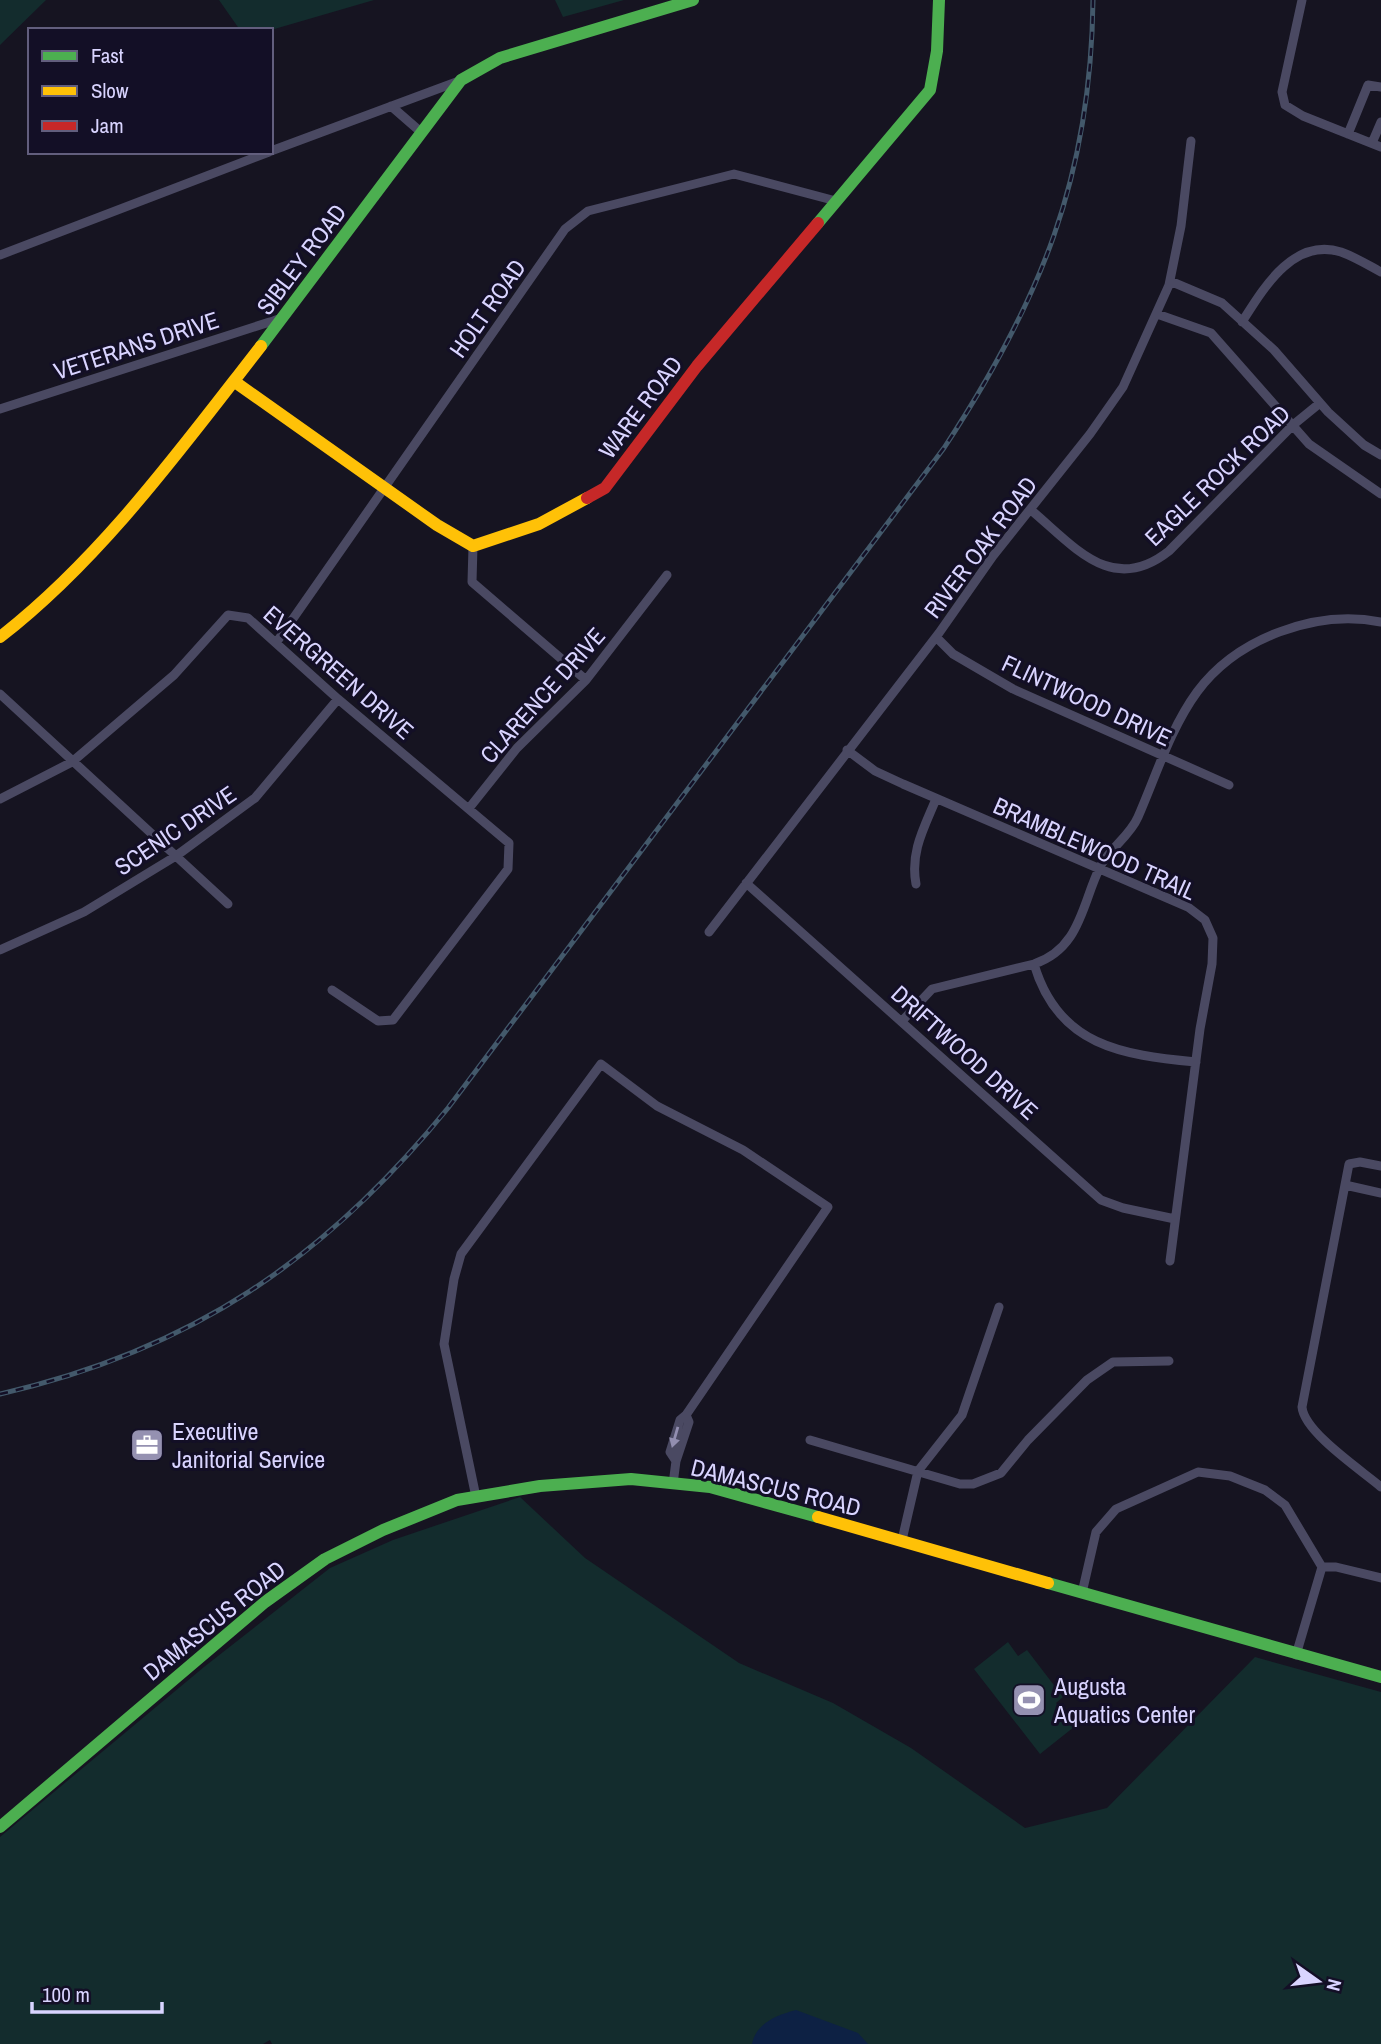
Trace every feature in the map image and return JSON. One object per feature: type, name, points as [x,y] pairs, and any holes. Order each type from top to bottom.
[{"type":"street","name":"SIBLEY ROAD","points":[[0,637],[25,619],[79,567],[235,382],[461,80],[500,58],[692,0]]},
{"type":"street","name":"WARE ROAD","points":[[473,546],[539,524],[605,488],[696,366],[930,90],[937,51],[939,0]]},
{"type":"street","points":[[1302,0],[1282,92],[1285,105],[1303,116],[1376,145],[1381,122]]},
{"type":"street","points":[[273,151],[461,80]]},
{"type":"street","points":[[1348,134],[1368,85],[1381,87]]},
{"type":"street","points":[[391,106],[422,134]]},
{"type":"street","name":"RIVER OAK ROAD","points":[[709,932],[936,637],[993,556],[1123,387],[1170,281],[1181,226],[1191,142]]},
{"type":"street","points":[[0,256],[265,154]]},
{"type":"street","name":"HOLT ROAD","points":[[276,642],[565,229],[588,211],[734,174],[836,201]]},
{"type":"street","points":[[1242,322],[1264,287],[1285,265],[1301,255],[1322,249],[1340,252],[1381,272]]},
{"type":"street","points":[[1170,281],[1222,303],[1275,351],[1320,403],[1364,445],[1381,455]]},
{"type":"street","points":[[1157,314],[1211,333],[1309,444],[1381,494]]},
{"type":"street","name":"VETERANS DRIVE","points":[[0,409],[284,317]]},
{"type":"street","points":[[235,382],[385,488],[473,546],[472,582],[586,680]]},
{"type":"street","name":"EAGLE ROCK ROAD","points":[[1031,510],[1100,565],[1118,571],[1136,570],[1155,562],[1169,551],[1293,425],[1320,403]]},
{"type":"street","name":"CLARENCE DRIVE","points":[[470,807],[517,748],[586,680],[667,575]]},
{"type":"street","name":"EVERGREEN DRIVE","points":[[0,799],[72,762],[174,675],[228,614],[248,618],[338,699],[470,807],[509,843],[508,869],[393,1020],[378,1021],[332,990]]},
{"type":"street","points":[[902,1021],[932,989],[1034,964],[1062,946],[1084,914],[1100,868],[1138,820],[1163,757],[1196,692],[1224,662],[1283,630],[1306,623],[1354,618],[1381,622]]},
{"type":"street","name":"FLINTWOOD DRIVE","points":[[936,637],[953,654],[1013,689],[1229,785]]},
{"type":"street","points":[[0,694],[228,904]]},
{"type":"street","name":"SCENIC DRIVE","points":[[0,950],[84,912],[176,856],[255,799],[338,699]]},
{"type":"street","name":"BRAMBLEWOOD TRAIL","points":[[847,750],[875,771],[936,800],[1188,907],[1205,920],[1213,937],[1212,964],[1196,1062],[1170,1261]]},
{"type":"street","points":[[916,884],[912,865],[915,849],[936,800]]},
{"type":"street","name":"DRIFTWOOD DRIVE","points":[[746,883],[1101,1200],[1175,1219]]},
{"type":"street","points":[[1034,964],[1041,986],[1063,1019],[1093,1041],[1122,1053],[1196,1062]]},
{"type":"street","points":[[476,1497],[444,1343],[457,1266],[461,1254],[601,1064],[657,1106],[743,1150],[828,1207],[686,1415],[690,1422],[676,1461],[673,1483]]},
{"type":"street","points":[[1381,1166],[1360,1162],[1349,1164],[1302,1407],[1303,1417],[1381,1487]]},
{"type":"street","points":[[1345,1185],[1381,1193]]},
{"type":"street","points":[[902,1540],[918,1471],[962,1415],[999,1307]]},
{"type":"street","points":[[810,1440],[960,1484],[973,1485],[1001,1473],[1028,1440],[1087,1380],[1113,1362],[1169,1361]]},
{"type":"street","points":[[1082,1593],[1096,1532],[1116,1509],[1198,1472],[1230,1476],[1265,1490],[1285,1505],[1322,1567],[1296,1656]]},
{"type":"street","name":"DAMASCUS ROAD","points":[[0,1827],[246,1617],[325,1559],[391,1527],[457,1500],[540,1486],[631,1479],[710,1487],[902,1540],[1296,1656],[1381,1677]]},
{"type":"street","points":[[1322,1567],[1381,1578]]},
{"type":"green space","points":[[0,0],[46,0],[0,45]]},
{"type":"green space","points":[[219,0],[374,0],[273,29],[239,28]]},
{"type":"green space","points":[[555,0],[624,0],[563,17]]},
{"type":"green space","points":[[520,1497],[585,1558],[739,1663],[833,1703],[911,1748],[1025,1828],[1107,1808],[1255,1657],[1381,1692],[1381,2044],[272,2044],[270,2040],[263,2044],[0,2044],[0,1837],[204,1667],[330,1568],[393,1540]]},
{"type":"green space","name":"Augusta Aquatics Center","points":[[1008,1642],[1018,1656],[1027,1650],[1063,1697],[1056,1703],[1074,1727],[1040,1754],[974,1669]]},
{"type":"water","points":[[796,2010],[858,2033],[868,2044],[752,2044],[763,2025],[775,2017]]},
{"type":"railway","points":[[0,1394],[69,1375],[134,1352],[194,1324],[250,1291],[303,1253],[353,1210],[401,1162],[448,1108],[944,448],[978,394],[1008,341],[1054,236],[1082,125],[1090,64],[1093,0]]},
{"type":"traffic: fast","points":[[261,346],[461,80],[500,58],[693,0]]},
{"type":"traffic: fast","points":[[818,223],[930,90],[937,51],[939,0]]},
{"type":"traffic: fast","points":[[0,1827],[265,1602],[325,1559],[383,1530],[457,1500],[540,1486],[631,1479],[710,1487],[818,1517]]},
{"type":"traffic: fast","points":[[1048,1583],[1381,1677]]},
{"type":"traffic: slow","points":[[0,637],[72,573],[106,537],[171,461],[261,346]]},
{"type":"traffic: slow","points":[[235,382],[437,525],[473,546],[539,524],[587,498]]},
{"type":"traffic: slow","points":[[818,1517],[1048,1583]]},
{"type":"traffic: jam","points":[[587,498],[605,488],[697,366],[818,223]]},
{"type":"place","name":"Executive Janitorial Service","points":[[147,1445]]},
{"type":"place","name":"Augusta Aquatics Center","points":[[1029,1700]]}]
